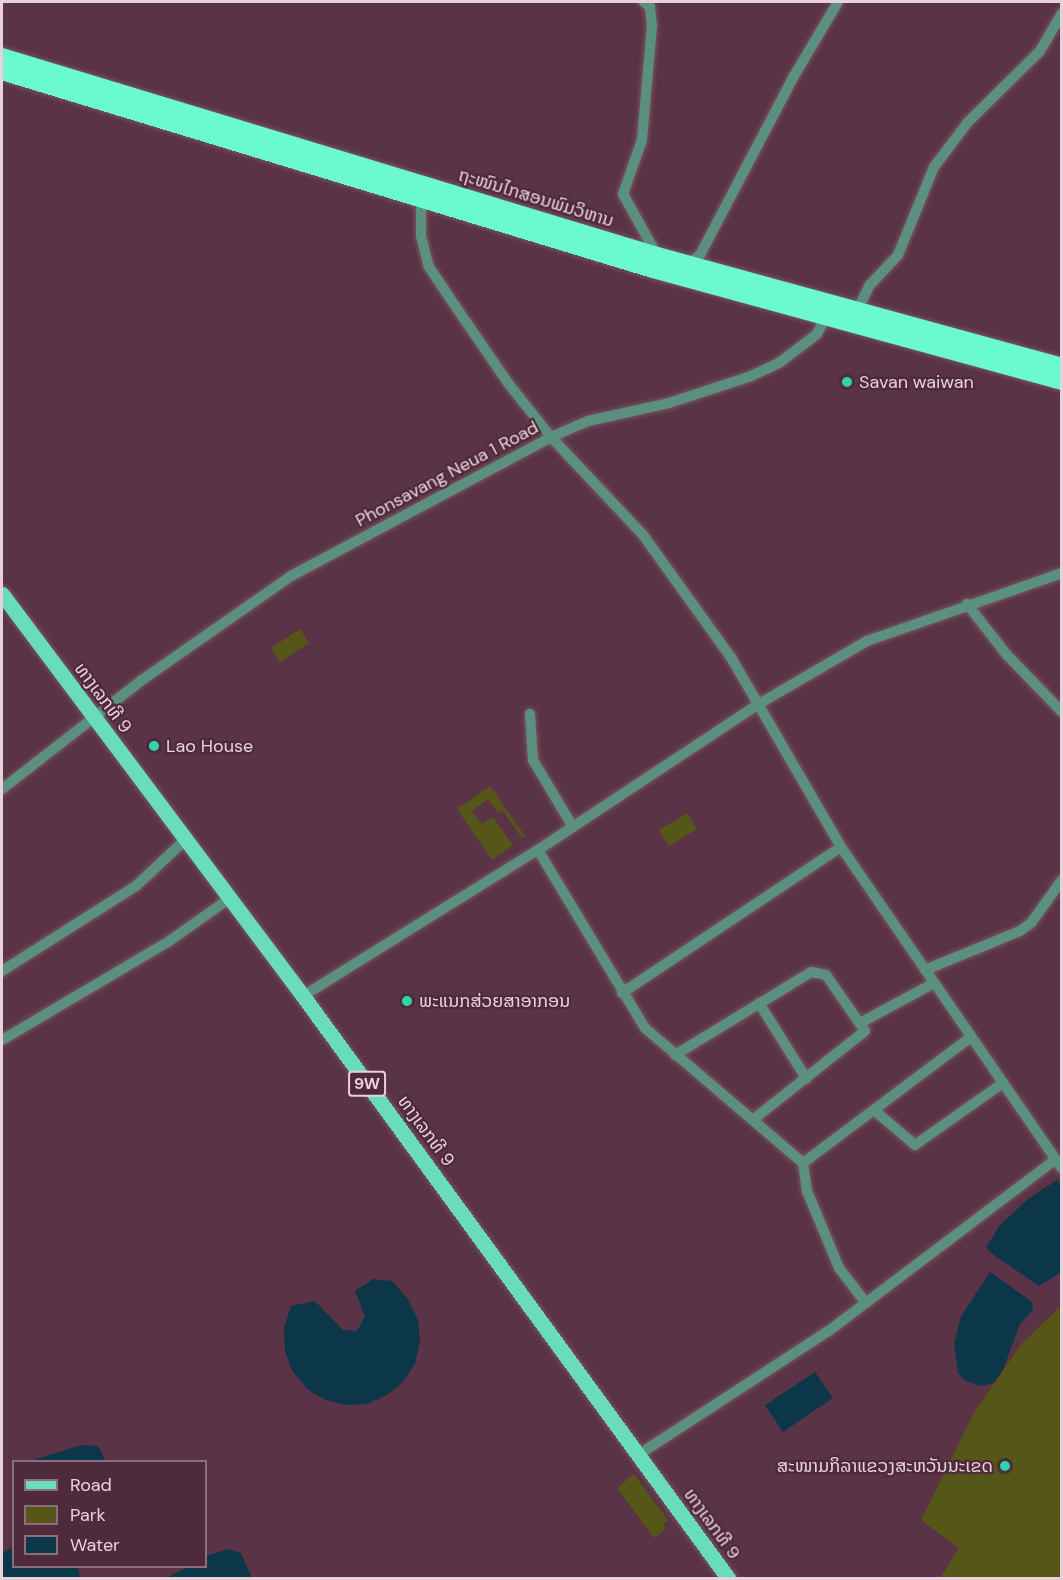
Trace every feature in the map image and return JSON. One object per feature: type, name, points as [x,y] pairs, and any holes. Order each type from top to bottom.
[{"type":"highway","name":"ຖະໜົນໄກສອນພົມວິຫານ","points":[[2,57],[687,265],[828,312],[856,313],[1062,367]]},
{"type":"highway","name":"ຖະໜົນໄກສອນພົມວິຫານ","points":[[2,71],[421,199],[828,312],[1062,381]]},
{"type":"main road","name":"ທາງເລກທີ 9","points":[[2,594],[93,719],[303,996],[728,1578]]},
{"type":"street","points":[[644,2],[650,7],[652,25],[642,140],[623,194],[657,256]]},
{"type":"street","points":[[687,265],[700,255],[794,76],[838,2]]},
{"type":"street","points":[[856,313],[869,286],[898,255],[934,166],[968,122],[1041,51],[1062,13]]},
{"type":"street","points":[[421,199],[421,236],[429,267],[508,383],[551,437],[643,535],[732,659],[841,847],[1058,1164],[866,1303],[638,1455]]},
{"type":"street","name":"Phonsavang Neua 1 Road","points":[[2,789],[93,719],[291,576],[551,437],[588,421],[669,403],[751,376],[803,346],[818,334],[828,312]]},
{"type":"street","points":[[303,996],[538,850],[757,705],[867,641],[967,604],[1062,573]]},
{"type":"street","points":[[967,604],[1007,655],[1062,712]]},
{"type":"street","points":[[530,714],[533,760],[573,827]]},
{"type":"street","points":[[3,969],[136,886],[186,839]]},
{"type":"street","points":[[622,993],[841,847]]},
{"type":"street","points":[[538,850],[645,1028],[803,1163],[807,1191],[839,1268],[866,1303]]},
{"type":"street","points":[[925,970],[1020,931],[1031,923],[1062,880]]},
{"type":"street","points":[[2,1040],[168,942],[230,898]]},
{"type":"street","points":[[675,1055],[811,972],[826,975],[865,1031],[754,1119]]},
{"type":"street","points":[[860,1023],[934,983]]},
{"type":"street","points":[[759,1003],[806,1078]]},
{"type":"street","points":[[803,1163],[971,1037]]},
{"type":"street","points":[[874,1110],[915,1145],[1003,1083]]},
{"type":"green space","points":[[300,629],[309,643],[280,662],[271,648]]},
{"type":"green space","points":[[490,786],[525,836],[522,838],[502,810],[498,813],[488,799],[472,811],[482,824],[493,817],[513,845],[492,860],[457,809]]},
{"type":"green space","points":[[687,813],[697,829],[669,846],[659,830]]},
{"type":"green space","name":"ສະໜາມກິລາແຂວງສະຫວັນນະເຂດ","points":[[1061,1306],[1061,1578],[940,1578],[959,1548],[921,1520],[975,1411],[1022,1343]]},
{"type":"green space","points":[[634,1474],[668,1520],[663,1524],[666,1529],[654,1538],[617,1488]]},
{"type":"water","points":[[1057,1180],[1062,1186],[1061,1272],[1039,1286],[988,1251],[987,1246],[1000,1225],[1028,1199]]},
{"type":"water","points":[[990,1272],[1032,1302],[1033,1310],[1020,1324],[1003,1370],[994,1383],[981,1386],[965,1381],[958,1373],[954,1344],[961,1316]]},
{"type":"water","points":[[373,1279],[392,1281],[408,1299],[418,1320],[420,1342],[415,1363],[404,1381],[387,1395],[367,1404],[346,1405],[325,1400],[307,1389],[293,1372],[285,1352],[284,1328],[291,1306],[315,1301],[343,1330],[357,1331],[365,1316],[355,1291]]},
{"type":"water","points":[[815,1372],[833,1398],[783,1432],[765,1405]]},
{"type":"water","points":[[81,1445],[98,1446],[105,1460],[33,1460]]},
{"type":"water","points":[[12,1548],[12,1568],[78,1568],[80,1578],[2,1578],[2,1553]]},
{"type":"water","points":[[228,1549],[241,1553],[252,1578],[167,1578],[185,1568],[207,1568],[207,1556]]},
{"type":"place","name":"Savan waiwan","points":[[847,382]]},
{"type":"place","name":"Lao House","points":[[154,746]]},
{"type":"place","name":"ພະແນກສ່ວຍສາອາກອນ","points":[[407,1001]]},
{"type":"place","name":"ສະໜາມກິລາແຂວງສະຫວັນນະເຂດ","points":[[1005,1466]]}]
